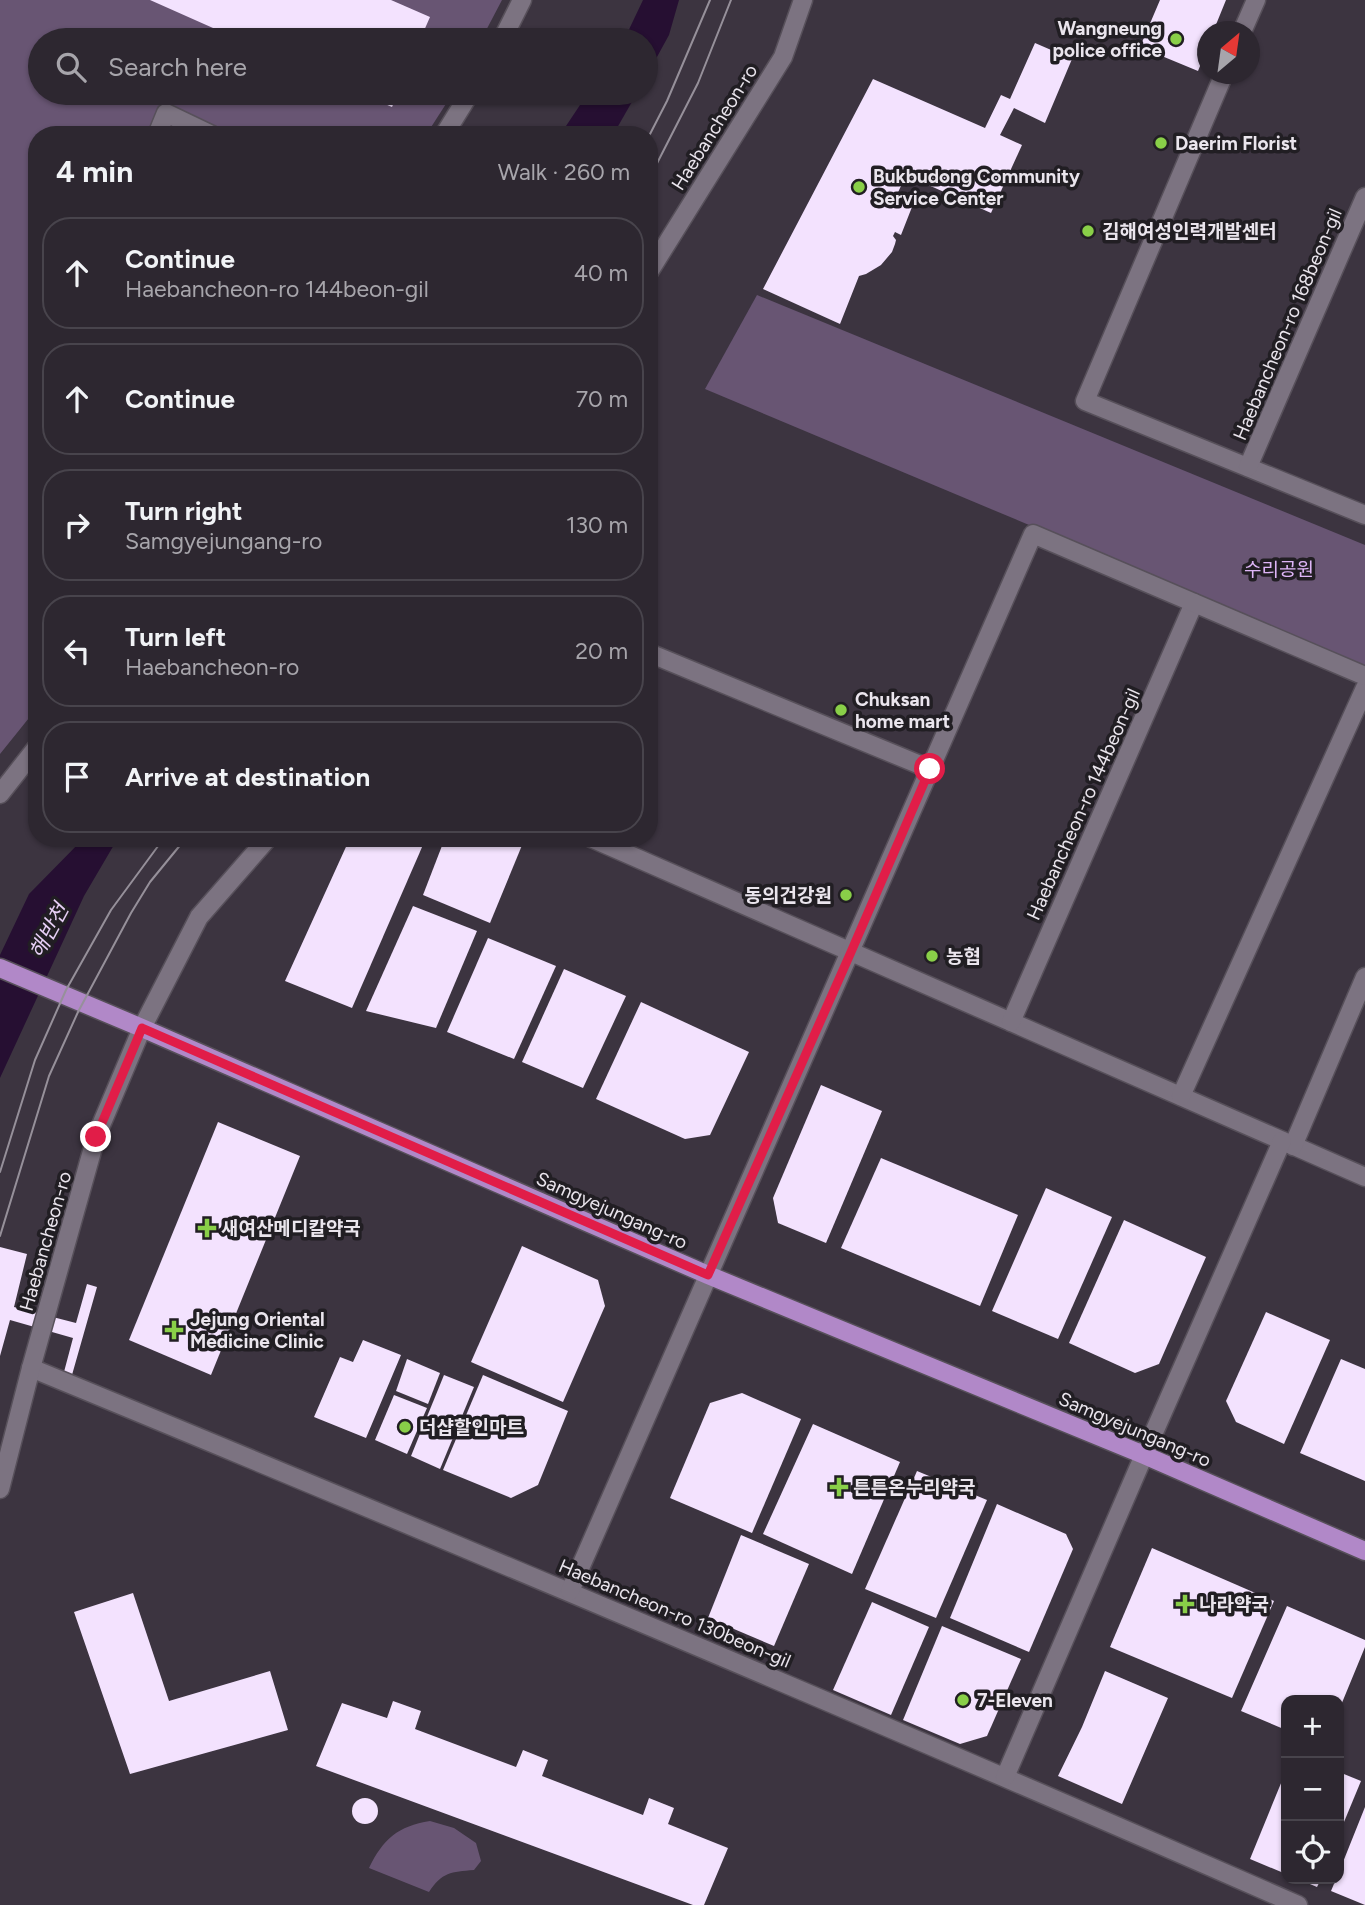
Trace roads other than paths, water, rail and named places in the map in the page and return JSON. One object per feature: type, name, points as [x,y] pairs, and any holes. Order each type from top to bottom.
[{"type":"main road","name":"Samgyejungang-ro","points":[[0,968],[708,1275],[1144,1455],[1365,1551]]},
{"type":"street","points":[[508,28],[522,0]]},
{"type":"street","name":"Haebancheon-ro","points":[[658,258],[783,57],[803,0]]},
{"type":"street","points":[[1247,21],[1256,0]]},
{"type":"street","points":[[1220,84],[1085,401],[1365,515]]},
{"type":"street","points":[[450,126],[463,105]]},
{"type":"street","points":[[161,126],[166,113],[193,126]]},
{"type":"street","name":"Haebancheon-ro 168beon-gil","points":[[1248,467],[1365,197]]},
{"type":"street","points":[[570,1591],[1033,534],[1365,676]]},
{"type":"street","name":"Haebancheon-ro 144beon-gil","points":[[1011,1022],[1194,603]]},
{"type":"street","points":[[658,657],[930,769]]},
{"type":"street","points":[[1181,1097],[1365,688]]},
{"type":"street","points":[[0,794],[28,758]]},
{"type":"street","name":"Haebancheon-ro","points":[[0,1489],[96,1137],[142,1028],[200,918],[260,847]]},
{"type":"street","points":[[612,847],[1365,1177]]},
{"type":"street","points":[[1005,1777],[1144,1455],[1365,977]]},
{"type":"street","name":"Haebancheon-ro 130beon-gil","points":[[31,1368],[570,1591],[1298,1905]]},
{"type":"water","points":[[643,0],[679,0],[669,35],[658,55],[658,28],[630,28]]},
{"type":"water","points":[[580,105],[630,105],[618,126],[566,126]]},
{"type":"water","name":"해반천","points":[[75,847],[113,847],[84,896],[0,1078],[0,955],[29,894]]},
{"type":"tram line","points":[[654,126],[710,0]]},
{"type":"tram line","points":[[658,161],[698,83],[731,0]]},
{"type":"tram line","points":[[0,1172],[35,1060],[66,990],[111,910],[157,847]]},
{"type":"tram line","points":[[0,1236],[49,1076],[78,1012],[131,913],[150,882],[179,847]]},
{"type":"place","name":"Wangneung police office","points":[[1176,39]]},
{"type":"place","name":"Daerim Florist","points":[[1161,143]]},
{"type":"place","name":"Bukbudong Community Service Center","points":[[859,187]]},
{"type":"place","name":"김해여성인력개발센터","points":[[1088,231]]},
{"type":"place","name":"Chuksan home mart","points":[[841,710]]},
{"type":"place","name":"동의건강원","points":[[846,895]]},
{"type":"place","name":"농협","points":[[932,956]]},
{"type":"place","name":"새여산메디칼약국","points":[[207,1228]]},
{"type":"place","name":"Jejung Oriental Medicine Clinic","points":[[174,1330]]},
{"type":"place","name":"더샵할인마트","points":[[405,1427]]},
{"type":"place","name":"튼튼온누리약국","points":[[839,1487]]},
{"type":"place","name":"나라약국","points":[[1185,1604]]},
{"type":"place","name":"7-Eleven","points":[[963,1700]]},
{"type":"park label","name":"수리공원","points":[[1279,569]]}]
